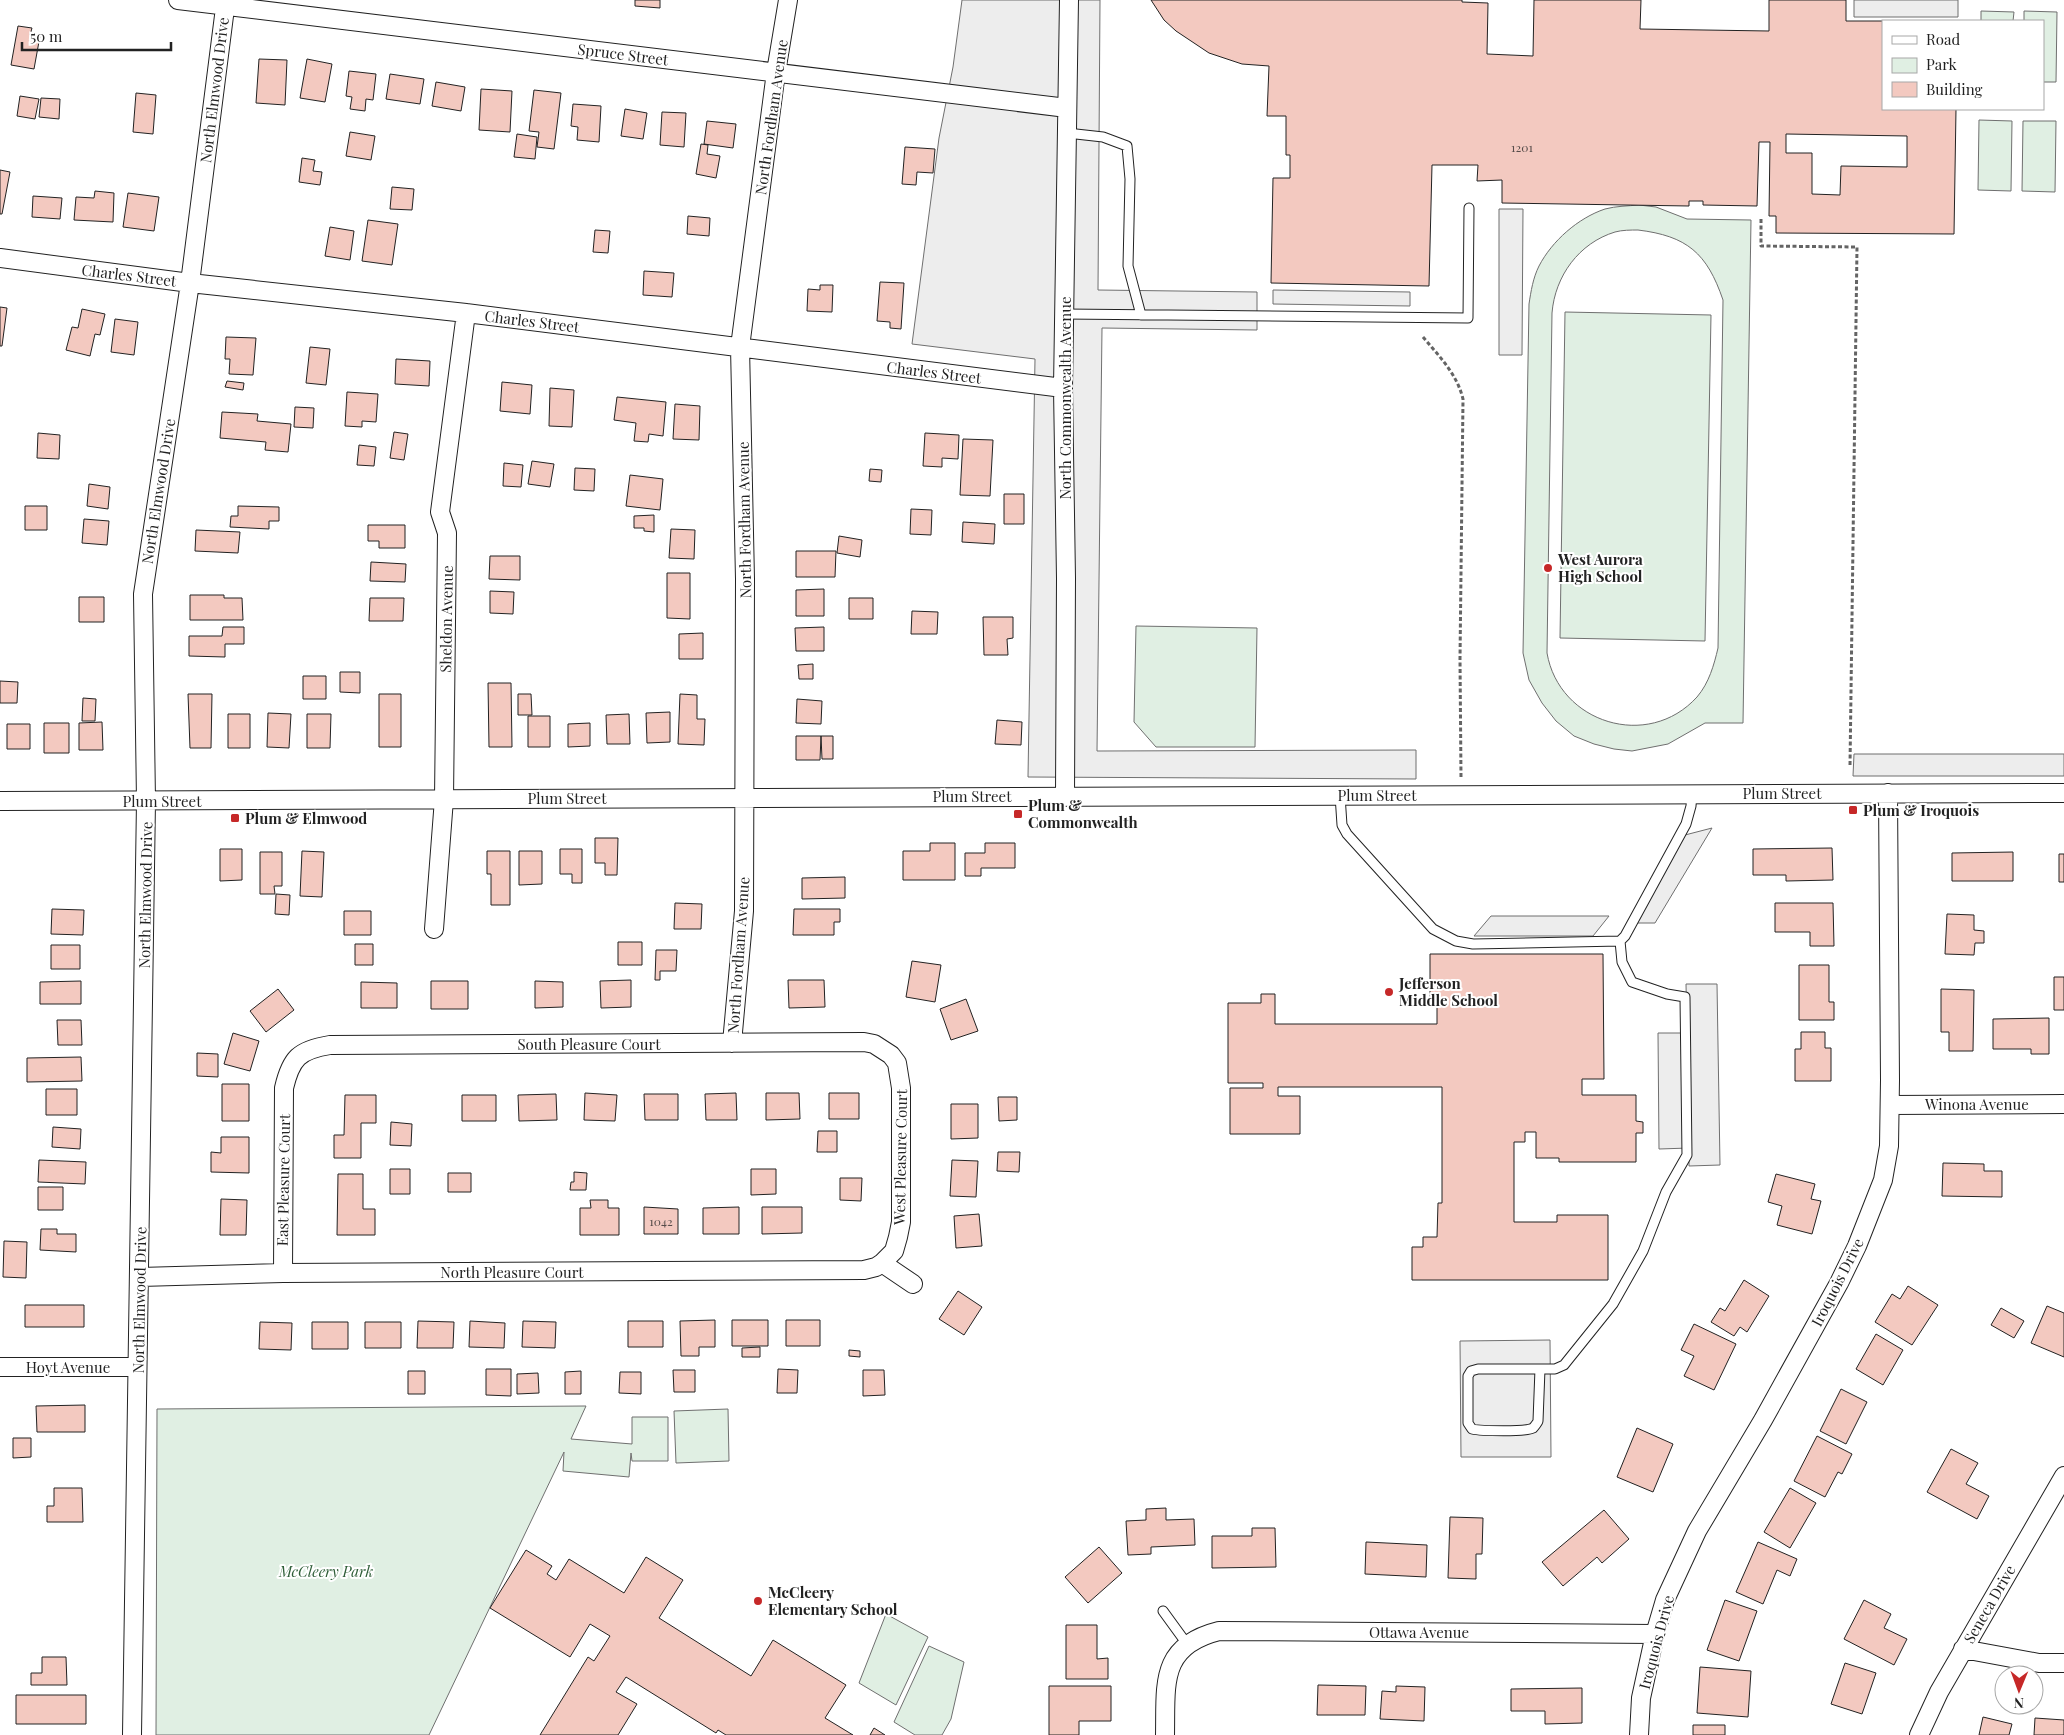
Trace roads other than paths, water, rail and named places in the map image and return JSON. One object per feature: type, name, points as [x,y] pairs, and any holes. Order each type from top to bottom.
[{"type":"street","name":"Spruce Street","points":[[178,0],[226,3],[1067,108]]},
{"type":"street","name":"North Fordham Avenue","points":[[732,1043],[744,911],[746,579],[740,348],[776,72],[788,0]]},
{"type":"street","name":"North Commonwealth Avenue","points":[[1065,796],[1066,578],[1063,388],[1069,0]]},
{"type":"street","name":"North Elmwood Drive","points":[[132,1735],[146,801],[143,594],[190,283],[226,3]]},
{"type":"street","name":"Charles Street","points":[[0,258],[190,283],[466,313],[1063,388]]},
{"type":"street","name":"Sheldon Avenue","points":[[434,929],[444,799],[447,533],[440,512],[466,313]]},
{"type":"street","name":"Iroquois Drive","points":[[1639,1735],[1641,1698],[1655,1634],[1665,1600],[1696,1531],[1763,1420],[1857,1246],[1883,1180],[1889,1146],[1890,1105],[1888,793]]},
{"type":"street","name":"Plum Street","points":[[0,802],[2064,793]]},
{"type":"street","name":"South Pleasure Court","points":[[284,1088],[288,1070],[296,1057],[312,1048],[330,1045],[869,1043],[884,1049],[892,1055],[900,1076]]},
{"type":"street","name":"West Pleasure Court","points":[[882,1263],[894,1251],[901,1222],[900,1076]]},
{"type":"street","name":"East Pleasure Court","points":[[282,1273],[284,1088]]},
{"type":"street","name":"Winona Avenue","points":[[1890,1105],[2064,1104]]},
{"type":"street","name":"North Pleasure Court","points":[[140,1277],[282,1273],[864,1270],[882,1263]]},
{"type":"street","points":[[882,1263],[913,1284]]},
{"type":"street","name":"Hoyt Avenue","points":[[0,1367],[137,1367]]},
{"type":"street","name":"Seneca Drive","points":[[1919,1735],[1927,1715],[1964,1648],[2064,1476]]},
{"type":"street","name":"Ottawa Avenue","points":[[1187,1644],[1203,1635],[1219,1631],[1655,1634]]},
{"type":"street","points":[[1165,1735],[1166,1678],[1174,1658],[1187,1644]]},
{"type":"street","points":[[1964,1648],[2039,1663],[2064,1663]]},
{"type":"lane","points":[[1067,134],[1103,137],[1127,146],[1130,179],[1128,266],[1141,315]]},
{"type":"lane","points":[[1064,314],[1468,318],[1469,208]]},
{"type":"lane","points":[[1340,795],[1342,825],[1347,834],[1433,929],[1456,941],[1473,944],[1620,941],[1626,936],[1686,824],[1692,794]]},
{"type":"lane","points":[[1540,1370],[1538,1421],[1534,1428],[1526,1430],[1480,1431],[1472,1429],[1468,1422],[1468,1376],[1471,1371],[1540,1370],[1555,1369],[1564,1365],[1613,1304],[1644,1250],[1666,1192],[1687,1155],[1685,997],[1667,994],[1632,982],[1622,962],[1620,941]]},
{"type":"lane","points":[[1163,1611],[1187,1644]]},
{"type":"place","name":"West Aurora High School","points":[[1548,568]]},
{"type":"place","name":"Plum & Iroquois","points":[[1853,810]]},
{"type":"place","name":"Plum & Commonwealth","points":[[1018,814]]},
{"type":"place","name":"Plum & Elmwood","points":[[235,818]]},
{"type":"place","name":"Jefferson Middle School","points":[[1389,992]]},
{"type":"place","name":"McCleery Elementary School","points":[[758,1601]]},
{"type":"park label","name":"McCleery Park","points":[[326,1571]]}]
